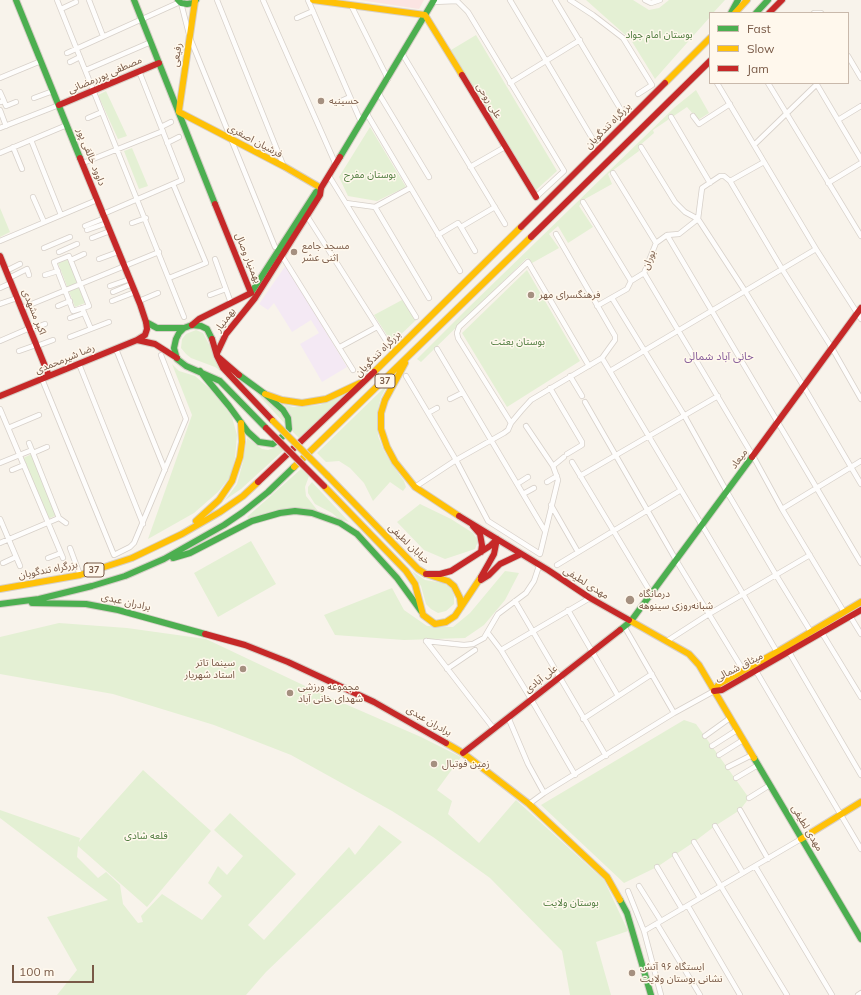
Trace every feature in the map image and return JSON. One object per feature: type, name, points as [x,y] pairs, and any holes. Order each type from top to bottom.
[{"type":"main road","name":"داوود خالقی پور","points":[[16,0],[146,322]]},
{"type":"main road","name":"بهمنیار وصال","points":[[134,0],[253,296]]},
{"type":"main road","points":[[313,0],[425,15]]},
{"type":"main road","points":[[732,12],[738,0]]},
{"type":"main road","points":[[735,12],[747,0]]},
{"type":"main road","points":[[757,12],[768,0]]},
{"type":"main road","points":[[770,12],[782,0]]},
{"type":"main road","points":[[180,2],[187,4],[195,1]]},
{"type":"main road","name":"رفیعی","points":[[179,112],[195,1]]},
{"type":"main road","name":"بهمنیار وصال","points":[[253,296],[316,192],[321,188],[336,166],[434,1]]},
{"type":"main road","name":"علی روحی","points":[[425,15],[536,197]]},
{"type":"main road","name":"بزرگراه تندگویان","points":[[0,589],[80,575],[132,558],[193,528],[243,496],[366,380],[709,39]]},
{"type":"main road","name":"37","points":[[0,604],[39,599],[125,576],[164,559],[233,519],[255,502],[344,420],[709,62]]},
{"type":"main road","name":"مصطفی پوررمضانی","points":[[59,105],[159,63]]},
{"type":"main road","name":"فرشیان اصغری","points":[[179,112],[321,188]]},
{"type":"main road","name":"بهمنیار وصال","points":[[253,296],[282,256],[320,195],[321,188]]},
{"type":"main road","name":"اکبر مشهدی","points":[[0,256],[3,267],[22,308],[49,376]]},
{"type":"main road","name":"بهمنیار","points":[[184,328],[231,303],[253,296]]},
{"type":"main road","name":"بهمنیار","points":[[217,356],[226,334],[253,296]]},
{"type":"main road","name":"میعاد","points":[[632,621],[859,310]]},
{"type":"main road","points":[[146,322],[158,328],[184,328]]},
{"type":"main road","points":[[137,340],[145,335],[147,329],[146,322]]},
{"type":"main road","points":[[137,340],[155,344],[186,366],[200,372],[255,440],[262,444],[273,444],[283,436],[290,426],[287,416],[283,410],[217,356],[207,329],[201,326],[192,325]]},
{"type":"main road","points":[[177,359],[174,348],[176,339],[184,328]]},
{"type":"main road","name":"رضا شیرمحمدی","points":[[0,396],[137,340]]},
{"type":"main road","name":"خیابان لطیفی","points":[[217,356],[228,375],[408,559],[426,574],[448,581],[454,586],[460,598],[461,607]]},
{"type":"main road","name":"مهدی لطیفی","points":[[406,360],[385,400],[381,413],[382,429],[387,447],[395,462],[416,487],[447,509],[590,598],[689,654],[699,665],[861,939]]},
{"type":"main road","name":"خیابان لطیفی","points":[[200,372],[220,381],[406,571],[415,584],[423,615]]},
{"type":"main road","points":[[265,394],[278,399],[302,403],[326,399],[366,380]]},
{"type":"main road","points":[[147,551],[200,518],[219,500],[225,492],[232,481],[240,458],[242,423]]},
{"type":"main road","points":[[164,559],[190,553],[245,524],[267,516],[280,512],[295,511],[312,513],[340,523],[357,534],[397,578],[423,615],[435,624],[441,624],[455,616],[480,581],[494,554],[497,539]]},
{"type":"main road","points":[[470,522],[480,534],[482,545],[480,552]]},
{"type":"main road","points":[[426,574],[440,574],[451,571],[490,546],[497,539]]},
{"type":"main road","points":[[480,581],[489,575],[500,564],[521,554]]},
{"type":"main road","name":"میثاق شمالی","points":[[714,690],[719,684],[777,652],[861,602]]},
{"type":"main road","name":"برادران عبدی","points":[[0,604],[86,604],[125,611],[245,645],[288,662],[374,702],[463,753],[529,804],[607,877],[627,914],[651,995]]},
{"type":"main road","name":"میثاق شمالی","points":[[714,690],[722,690],[861,610]]},
{"type":"main road","name":"علی آبادی","points":[[463,753],[632,621]]},
{"type":"main road","points":[[801,838],[861,802]]},
{"type":"street","points":[[57,0],[146,218],[184,317]]},
{"type":"street","points":[[89,0],[103,36]]},
{"type":"street","points":[[217,0],[284,167]]},
{"type":"street","points":[[263,0],[336,166]]},
{"type":"street","points":[[308,0],[361,122]]},
{"type":"street","points":[[510,0],[592,138]]},
{"type":"street","points":[[555,0],[622,110]]},
{"type":"street","points":[[571,0],[623,38],[652,85],[638,94]]},
{"type":"street","points":[[645,0],[651,3],[660,0]]},
{"type":"street","points":[[434,1],[457,1],[468,12],[564,171],[536,197]]},
{"type":"street","points":[[61,9],[76,2]]},
{"type":"street","points":[[67,53],[180,2],[190,38],[274,247]]},
{"type":"street","points":[[351,5],[388,79]]},
{"type":"street","points":[[297,18],[313,11]]},
{"type":"street","points":[[510,83],[580,40]]},
{"type":"street","points":[[86,70],[151,42]]},
{"type":"street","points":[[403,55],[505,224]]},
{"type":"street","points":[[70,62],[80,57]]},
{"type":"street","points":[[849,58],[861,78]]},
{"type":"street","points":[[0,78],[41,61]]},
{"type":"street","points":[[86,228],[138,199],[182,180],[139,71]]},
{"type":"street","points":[[718,84],[816,249],[859,310],[861,319]]},
{"type":"street","points":[[769,84],[861,236]]},
{"type":"street","points":[[754,145],[816,84]]},
{"type":"street","points":[[818,84],[861,159]]},
{"type":"street","points":[[34,98],[53,91]]},
{"type":"street","points":[[0,92],[2,102],[6,106],[16,102]]},
{"type":"street","points":[[379,94],[429,177]]},
{"type":"street","points":[[339,102],[350,97]]},
{"type":"street","points":[[694,116],[699,124],[730,104]]},
{"type":"street","points":[[0,128],[59,105]]},
{"type":"street","points":[[838,120],[861,106]]},
{"type":"street","points":[[0,110],[2,119],[6,126]]},
{"type":"street","points":[[88,118],[102,112]]},
{"type":"street","points":[[366,114],[460,271]]},
{"type":"street","points":[[671,117],[710,183]]},
{"type":"street","points":[[82,164],[162,129],[171,122]]},
{"type":"street","points":[[0,153],[67,125]]},
{"type":"street","points":[[167,143],[179,137]]},
{"type":"street","points":[[31,140],[61,215]]},
{"type":"street","points":[[13,147],[22,169]]},
{"type":"street","points":[[470,167],[505,147]]},
{"type":"street","points":[[641,147],[675,202],[685,212],[698,219],[745,291],[861,484]]},
{"type":"street","points":[[730,181],[764,162]]},
{"type":"street","points":[[828,183],[861,163]]},
{"type":"street","points":[[613,173],[656,243]]},
{"type":"street","points":[[329,176],[416,317]]},
{"type":"street","points":[[698,219],[702,188],[722,176],[726,177],[730,181],[782,269],[832,348],[861,399]]},
{"type":"street","points":[[169,278],[206,263],[173,184]]},
{"type":"street","points":[[346,203],[375,207],[410,188]]},
{"type":"street","points":[[33,197],[44,222]]},
{"type":"street","points":[[0,241],[97,200]]},
{"type":"street","points":[[583,202],[631,280]]},
{"type":"street","points":[[375,207],[429,298]]},
{"type":"street","points":[[461,227],[495,207]]},
{"type":"street","points":[[307,216],[387,342]]},
{"type":"street","points":[[132,223],[146,218]]},
{"type":"street","name":"بوران","points":[[597,306],[627,289],[631,280],[644,274],[656,243],[667,235],[679,234],[698,219]]},
{"type":"street","points":[[438,235],[458,223],[475,252]]},
{"type":"street","points":[[92,238],[110,231]]},
{"type":"street","points":[[416,487],[456,460],[508,430],[511,423],[531,400],[602,358],[616,338],[556,234]]},
{"type":"street","points":[[667,235],[861,563]]},
{"type":"street","points":[[44,248],[70,237]]},
{"type":"street","points":[[56,244],[62,259]]},
{"type":"street","points":[[59,252],[77,244]]},
{"type":"street","points":[[610,372],[816,249]]},
{"type":"street","points":[[99,259],[118,252]]},
{"type":"street","points":[[22,308],[159,252]]},
{"type":"street","points":[[71,260],[84,254]]},
{"type":"street","points":[[70,318],[83,311],[89,306],[69,256],[54,262],[73,311],[83,311]]},
{"type":"street","points":[[282,256],[353,370]]},
{"type":"street","points":[[215,259],[231,303]]},
{"type":"street","points":[[511,423],[458,338],[457,333],[459,327],[528,262],[589,366]]},
{"type":"street","points":[[3,267],[20,264]]},
{"type":"street","points":[[0,288],[27,269],[29,275]]},
{"type":"street","points":[[45,275],[58,271]]},
{"type":"street","points":[[644,274],[718,396],[782,509],[844,612]]},
{"type":"street","points":[[110,286],[131,282]]},
{"type":"street","points":[[113,292],[131,282]]},
{"type":"street","points":[[210,295],[226,289]]},
{"type":"street","points":[[112,301],[135,292]]},
{"type":"street","points":[[138,301],[158,293]]},
{"type":"street","points":[[0,304],[17,298]]},
{"type":"street","points":[[612,298],[684,415],[727,492],[811,632]]},
{"type":"street","points":[[58,306],[70,301]]},
{"type":"street","points":[[83,311],[91,329]]},
{"type":"street","points":[[70,337],[109,322]]},
{"type":"street","points":[[0,341],[46,324]]},
{"type":"street","points":[[340,347],[377,327]]},
{"type":"street","points":[[19,351],[52,340]]},
{"type":"street","points":[[116,349],[164,470]]},
{"type":"street","points":[[437,349],[545,531]]},
{"type":"street","points":[[42,379],[114,555],[130,547],[134,543],[186,419],[161,355]]},
{"type":"street","points":[[602,358],[777,652]]},
{"type":"street","points":[[79,364],[143,524]]},
{"type":"street","points":[[406,376],[456,460],[486,518],[490,523],[540,554],[551,505],[558,484],[553,466],[526,426]]},
{"type":"street","points":[[570,376],[582,396]]},
{"type":"street","points":[[550,388],[582,442],[582,445],[553,466]]},
{"type":"street","points":[[450,399],[462,392]]},
{"type":"street","points":[[580,476],[718,396]]},
{"type":"street","points":[[585,402],[676,560],[743,670]]},
{"type":"street","points":[[428,413],[437,408]]},
{"type":"street","points":[[0,409],[62,555],[48,558]]},
{"type":"street","points":[[8,428],[40,415]]},
{"type":"street","points":[[29,443],[59,518],[66,523]]},
{"type":"street","points":[[0,463],[47,447]]},
{"type":"street","points":[[782,509],[861,461]]},
{"type":"street","points":[[572,462],[651,593]]},
{"type":"street","points":[[12,470],[24,465]]},
{"type":"street","points":[[547,482],[557,476]]},
{"type":"street","points":[[517,484],[528,477]]},
{"type":"street","points":[[523,494],[534,488]]},
{"type":"street","points":[[556,565],[681,490]]},
{"type":"street","points":[[551,505],[578,552]]},
{"type":"street","points":[[0,542],[59,518]]},
{"type":"street","points":[[0,519],[20,566]]},
{"type":"street","points":[[497,539],[503,531]]},
{"type":"street","points":[[70,548],[80,575]]},
{"type":"street","points":[[667,641],[709,614],[810,555]]},
{"type":"street","points":[[3,563],[16,557]]},
{"type":"street","points":[[494,729],[426,642],[464,645],[473,644],[484,638],[498,614],[526,593],[534,582],[539,566]]},
{"type":"street","points":[[501,650],[590,598]]},
{"type":"street","points":[[515,601],[606,756]]},
{"type":"street","points":[[568,610],[618,696]]},
{"type":"street","points":[[850,616],[861,634]]},
{"type":"street","points":[[624,626],[674,713]]},
{"type":"street","points":[[488,633],[501,650],[531,699],[574,775]]},
{"type":"street","points":[[822,633],[861,697]]},
{"type":"street","points":[[447,669],[475,650]]},
{"type":"street","points":[[789,652],[861,775]]},
{"type":"street","points":[[756,671],[861,850]]},
{"type":"street","points":[[583,719],[652,674]]},
{"type":"street","points":[[529,804],[544,793],[714,690]]},
{"type":"street","points":[[508,717],[528,764],[544,793]]},
{"type":"street","points":[[704,736],[730,718]]},
{"type":"street","points":[[712,746],[737,730]]},
{"type":"street","points":[[719,755],[743,740]]},
{"type":"street","points":[[728,767],[752,755]]},
{"type":"street","points":[[736,778],[758,765]]},
{"type":"street","points":[[749,798],[770,785]]},
{"type":"street","points":[[740,810],[768,859]]},
{"type":"street","points":[[715,826],[743,873]]},
{"type":"street","points":[[644,931],[768,859],[801,838]]},
{"type":"street","points":[[694,842],[787,995]]},
{"type":"street","points":[[675,855],[700,898]]},
{"type":"street","points":[[755,866],[832,995]]},
{"type":"street","points":[[657,867],[682,909]]},
{"type":"street","points":[[639,886],[700,995]]},
{"type":"street","points":[[628,891],[644,931],[661,995]]},
{"type":"street","points":[[688,906],[740,995]]},
{"type":"street","points":[[658,984],[665,995]]},
{"type":"shaded area","points":[[360,0],[424,0],[419,9]]},
{"type":"shaded area","points":[[286,265],[347,367],[322,382],[300,344],[319,333],[311,320],[292,332],[274,303],[268,310],[259,304]]},
{"type":"green space","name":"بوستان امام جواد","points":[[586,0],[633,0],[649,10],[659,8],[669,0],[725,0],[714,12],[709,12],[709,18],[655,79],[631,40]]},
{"type":"green space","points":[[476,35],[557,171],[536,190],[451,50]]},
{"type":"green space","points":[[696,90],[709,113],[698,120],[687,107],[653,130],[654,133],[638,147],[639,151],[608,174],[612,184],[585,199],[579,206],[593,227],[568,243],[558,226],[549,234],[559,248],[532,263],[527,258],[421,362],[417,359],[675,107]]},
{"type":"green space","points":[[106,91],[127,136],[118,139],[98,95]]},
{"type":"green space","name":"بوستان مفرح","points":[[370,127],[406,187],[377,201],[348,196],[339,177]]},
{"type":"green space","points":[[132,148],[148,186],[139,189],[124,151]]},
{"type":"green space","points":[[0,208],[10,232],[0,237]]},
{"type":"green space","points":[[68,259],[85,303],[75,307],[58,263]]},
{"type":"green space","name":"بوستان بعثت","points":[[527,270],[580,361],[507,407],[462,333]]},
{"type":"green space","points":[[402,300],[416,320],[392,343],[374,315]]},
{"type":"green space","points":[[196,330],[203,333],[211,348],[214,359],[226,375],[215,367],[191,358],[181,348],[182,339],[186,334]]},
{"type":"green space","points":[[172,364],[179,371],[195,376],[210,389],[232,417],[237,435],[235,458],[230,477],[218,492],[194,513],[148,539],[192,415]]},
{"type":"green space","points":[[388,384],[381,397],[377,413],[378,436],[384,451],[404,481],[406,487],[403,491],[390,482],[373,501],[364,483],[350,468],[339,461],[326,462],[317,453]]},
{"type":"green space","points":[[253,389],[278,407],[287,421],[287,426]]},
{"type":"green space","points":[[348,393],[299,438],[293,432],[292,418],[284,404],[293,407],[320,405]]},
{"type":"green space","points":[[247,438],[262,449],[268,450],[279,446],[284,450],[241,489],[225,500],[237,484]]},
{"type":"green space","points":[[32,454],[57,515],[48,519],[23,458]]},
{"type":"green space","points":[[301,469],[309,476],[305,487],[306,496],[318,511],[305,509],[249,519],[247,517]]},
{"type":"green space","points":[[312,482],[349,522],[339,519],[332,513],[315,504],[308,493],[308,487]]},
{"type":"green space","points":[[420,504],[451,519],[473,533],[478,541],[475,549],[445,559],[424,550],[397,522]]},
{"type":"green space","points":[[251,541],[276,584],[218,617],[194,573]]},
{"type":"green space","points":[[412,571],[425,580],[443,583],[451,588],[454,596],[454,604],[446,611],[438,613],[431,609],[426,604],[421,586]]},
{"type":"green space","points":[[505,571],[519,573],[505,600],[484,625],[465,638],[404,640],[335,635],[324,615],[392,588],[404,610],[427,626],[453,627],[470,613]]},
{"type":"green space","name":"بوستان ولایت","points":[[59,623],[127,628],[206,639],[320,693],[421,737],[461,757],[437,790],[452,801],[448,814],[479,843],[516,800],[604,880],[628,931],[596,942],[611,995],[570,995],[562,951],[490,878],[433,837],[392,811],[291,755],[214,725],[113,694],[0,674],[0,637]]},
{"type":"green space","points":[[684,720],[696,724],[749,798],[740,810],[694,842],[657,867],[624,883],[541,805]]},
{"type":"green space","name":"قلعه شادی","points":[[143,770],[211,831],[147,907],[78,846],[77,857],[98,878],[106,872],[120,885],[123,904],[138,923],[143,922],[141,916],[162,894],[202,920],[222,896],[208,883],[218,866],[227,875],[243,856],[214,830],[230,813],[296,874],[248,925],[264,940],[349,847],[355,855],[379,825],[402,842],[266,972],[246,995],[57,995],[77,970],[47,917],[108,900],[0,818],[0,810],[80,838],[79,842]]},
{"type":"traffic: fast","points":[[16,0],[80,158]]},
{"type":"traffic: fast","points":[[134,0],[215,204]]},
{"type":"traffic: fast","points":[[178,0],[181,3],[187,4],[193,3],[196,0]]},
{"type":"traffic: fast","points":[[340,157],[434,0]]},
{"type":"traffic: fast","points":[[732,12],[738,0]]},
{"type":"traffic: fast","points":[[757,12],[768,0]]},
{"type":"traffic: fast","points":[[251,293],[316,192],[321,188]]},
{"type":"traffic: fast","points":[[146,322],[157,328],[184,328]]},
{"type":"traffic: fast","points":[[212,339],[207,329],[201,326],[192,325],[184,328],[176,339],[174,348],[177,359],[186,366],[220,381],[266,428]]},
{"type":"traffic: fast","points":[[200,371],[248,432],[259,442],[273,444],[289,429],[288,418],[283,410],[265,394],[239,375]]},
{"type":"traffic: fast","points":[[620,630],[631,621],[752,457]]},
{"type":"traffic: fast","points":[[0,604],[39,599],[92,586],[125,576],[164,559],[224,525],[243,512],[268,492],[294,467]]},
{"type":"traffic: fast","points":[[173,558],[190,553],[252,521],[280,513],[295,511],[312,513],[340,523],[357,534]]},
{"type":"traffic: fast","points":[[357,534],[397,578],[421,611]]},
{"type":"traffic: fast","points":[[32,603],[86,604],[118,610],[205,634]]},
{"type":"traffic: fast","points":[[754,758],[861,939]]},
{"type":"traffic: fast","points":[[620,900],[627,913],[651,995]]},
{"type":"traffic: slow","points":[[313,0],[425,15],[462,75]]},
{"type":"traffic: slow","points":[[736,12],[747,0]]},
{"type":"traffic: slow","points":[[179,110],[195,1]]},
{"type":"traffic: slow","points":[[665,83],[709,39]]},
{"type":"traffic: slow","points":[[179,112],[285,167],[321,188]]},
{"type":"traffic: slow","points":[[374,372],[521,227]]},
{"type":"traffic: slow","points":[[294,467],[531,237]]},
{"type":"traffic: slow","points":[[405,363],[385,400],[381,413],[381,429],[387,447],[395,462],[415,487],[459,516]]},
{"type":"traffic: slow","points":[[265,394],[282,400],[302,403],[326,399],[360,383]]},
{"type":"traffic: slow","points":[[273,421],[327,475]]},
{"type":"traffic: slow","points":[[196,521],[219,500],[232,481],[240,457],[242,442],[241,423]]},
{"type":"traffic: slow","points":[[327,475],[418,569],[426,574],[448,581],[454,586],[460,598],[461,607]]},
{"type":"traffic: slow","points":[[0,589],[80,575],[132,558],[182,534],[220,512],[243,496],[258,482]]},
{"type":"traffic: slow","points":[[324,486],[406,571],[415,584],[423,615],[435,624],[446,622],[455,616],[481,577]]},
{"type":"traffic: slow","points":[[714,691],[719,684],[777,652],[861,602]]},
{"type":"traffic: slow","points":[[629,620],[689,654],[699,665],[754,758]]},
{"type":"traffic: slow","points":[[446,743],[463,753],[529,804],[607,877],[620,900]]},
{"type":"traffic: slow","points":[[801,839],[861,802]]},
{"type":"traffic: jam","points":[[770,12],[782,0]]},
{"type":"traffic: jam","points":[[531,237],[709,62]]},
{"type":"traffic: jam","points":[[59,105],[159,63]]},
{"type":"traffic: jam","points":[[462,75],[536,197]]},
{"type":"traffic: jam","points":[[521,227],[665,83]]},
{"type":"traffic: jam","points":[[239,375],[217,356],[217,353],[226,334],[255,298],[320,195],[321,188],[340,157]]},
{"type":"traffic: jam","points":[[0,396],[137,340],[145,335],[147,329],[146,322],[140,304],[80,158]]},
{"type":"traffic: jam","points":[[215,204],[251,293]]},
{"type":"traffic: jam","points":[[0,256],[49,376]]},
{"type":"traffic: jam","points":[[192,325],[199,319],[251,293]]},
{"type":"traffic: jam","points":[[752,457],[861,308]]},
{"type":"traffic: jam","points":[[212,339],[217,356],[223,368],[273,421]]},
{"type":"traffic: jam","points":[[137,340],[155,344],[177,358]]},
{"type":"traffic: jam","points":[[258,482],[374,372]]},
{"type":"traffic: jam","points":[[266,428],[324,486]]},
{"type":"traffic: jam","points":[[459,516],[548,570],[590,598],[629,620]]},
{"type":"traffic: jam","points":[[473,526],[480,534],[482,545],[481,552]]},
{"type":"traffic: jam","points":[[426,574],[440,574],[451,571],[490,546],[497,539],[494,554],[481,577]]},
{"type":"traffic: jam","points":[[481,580],[489,575],[500,564],[521,554]]},
{"type":"traffic: jam","points":[[714,691],[722,690],[861,610]]},
{"type":"traffic: jam","points":[[463,753],[620,630]]},
{"type":"traffic: jam","points":[[205,634],[245,645],[288,662],[374,702],[446,743]]},
{"type":"place","name":"حسینیه","points":[[321,101]]},
{"type":"place","name":"مسجد جامع اثنی عشر","points":[[294,252]]},
{"type":"place","name":"فرهنگسرای مهر","points":[[531,295]]},
{"type":"place","name":"درمانگاه شبانه‌روزی سینوهه","points":[[630,600]]},
{"type":"place","name":"سینما تاتر استاد شهریار","points":[[243,669]]},
{"type":"place","name":"مجموعه ورزشی شهدای خانی آباد","points":[[290,693]]},
{"type":"place","name":"زمین فوتبال","points":[[434,764]]},
{"type":"place","name":"ایستگاه ۹۶ آتش نشانی بوستان ولایت","points":[[632,973]]},
{"type":"district","name":"خانی آباد شمالی","points":[[719,357]]}]
